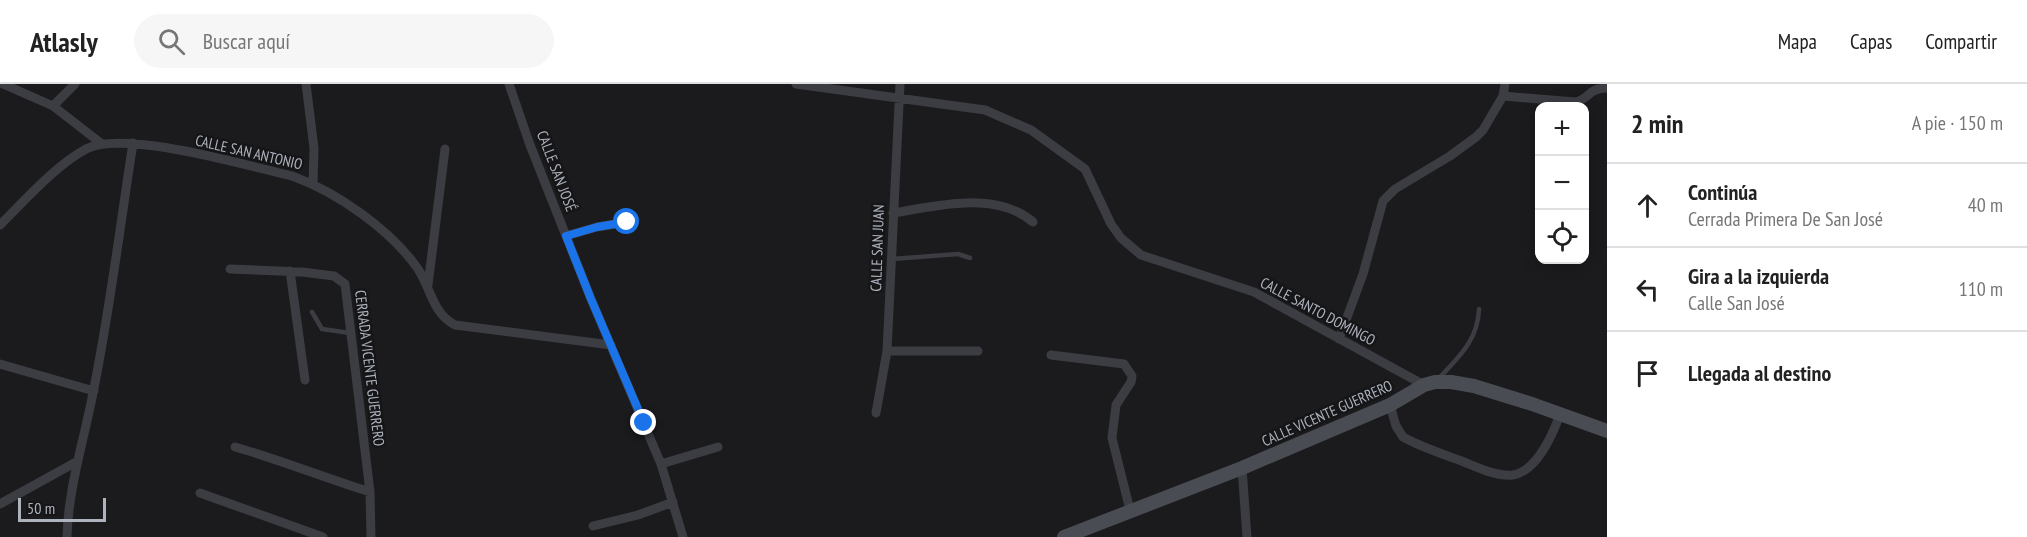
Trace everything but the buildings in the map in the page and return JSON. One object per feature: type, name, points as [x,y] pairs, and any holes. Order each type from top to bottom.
[{"type":"street","points":[[3,84],[53,106],[102,144]]},
{"type":"street","points":[[53,106],[75,84]]},
{"type":"street","points":[[306,84],[314,148],[313,184]]},
{"type":"street","name":"CALLE SAN JOSÉ","points":[[509,84],[566,236],[661,464],[683,537]]},
{"type":"street","name":"CALLE SANTO DOMINGO","points":[[796,84],[986,110],[1031,130],[1084,169],[1111,224],[1121,238],[1141,255],[1254,292],[1339,339],[1430,384]]},
{"type":"street","name":"CALLE SAN JUAN","points":[[876,413],[887,351],[900,84]]},
{"type":"street","points":[[1339,339],[1363,274],[1383,201],[1395,189],[1450,156],[1476,137],[1503,96],[1505,84]]},
{"type":"street","points":[[1503,96],[1575,102],[1581,101],[1593,89],[1607,88]]},
{"type":"street","points":[[67,537],[67,524],[78,461],[94,391],[133,143]]},
{"type":"street","name":"CALLE SAN ANTONIO","points":[[102,144],[133,143],[162,147],[292,176],[313,184],[379,228],[411,260],[428,285],[442,318],[455,325],[468,328],[611,345]]},
{"type":"street","points":[[0,225],[62,166],[88,148],[102,144]]},
{"type":"street","points":[[428,285],[445,149]]},
{"type":"street","points":[[892,213],[962,204],[999,205],[1024,214],[1033,222]]},
{"type":"street","points":[[566,236],[597,227],[627,222]]},
{"type":"street","name":"CERRADA VICENTE GUERRERO","points":[[230,269],[290,271],[334,276],[345,284],[370,492],[371,537]]},
{"type":"street","points":[[290,271],[305,380]]},
{"type":"street","points":[[887,351],[978,351]]},
{"type":"street","points":[[1051,355],[1124,364],[1132,375],[1131,382],[1116,405],[1112,438],[1131,510]]},
{"type":"street","points":[[0,364],[94,391]]},
{"type":"street","points":[[1430,384],[1451,382],[1474,386],[1607,431]]},
{"type":"street","name":"CALLE VICENTE GUERRERO","points":[[1064,537],[1242,468],[1390,405],[1430,384]]},
{"type":"street","points":[[1390,405],[1396,426],[1403,438],[1487,471],[1507,475],[1515,475],[1523,471],[1539,456],[1552,435],[1560,414]]},
{"type":"street","points":[[235,447],[370,492]]},
{"type":"street","points":[[661,464],[718,447]]},
{"type":"street","points":[[0,504],[78,461]]},
{"type":"street","points":[[1242,468],[1247,537]]},
{"type":"street","points":[[200,493],[323,537]]},
{"type":"street","points":[[593,526],[638,515],[673,502]]},
{"type":"lane","points":[[892,259],[958,254],[970,258]]},
{"type":"lane","points":[[1430,384],[1464,352],[1472,340],[1479,309]]},
{"type":"lane","points":[[312,312],[322,329],[351,333]]},
{"type":"route","points":[[627,222],[597,227],[566,236],[644,423]]}]
